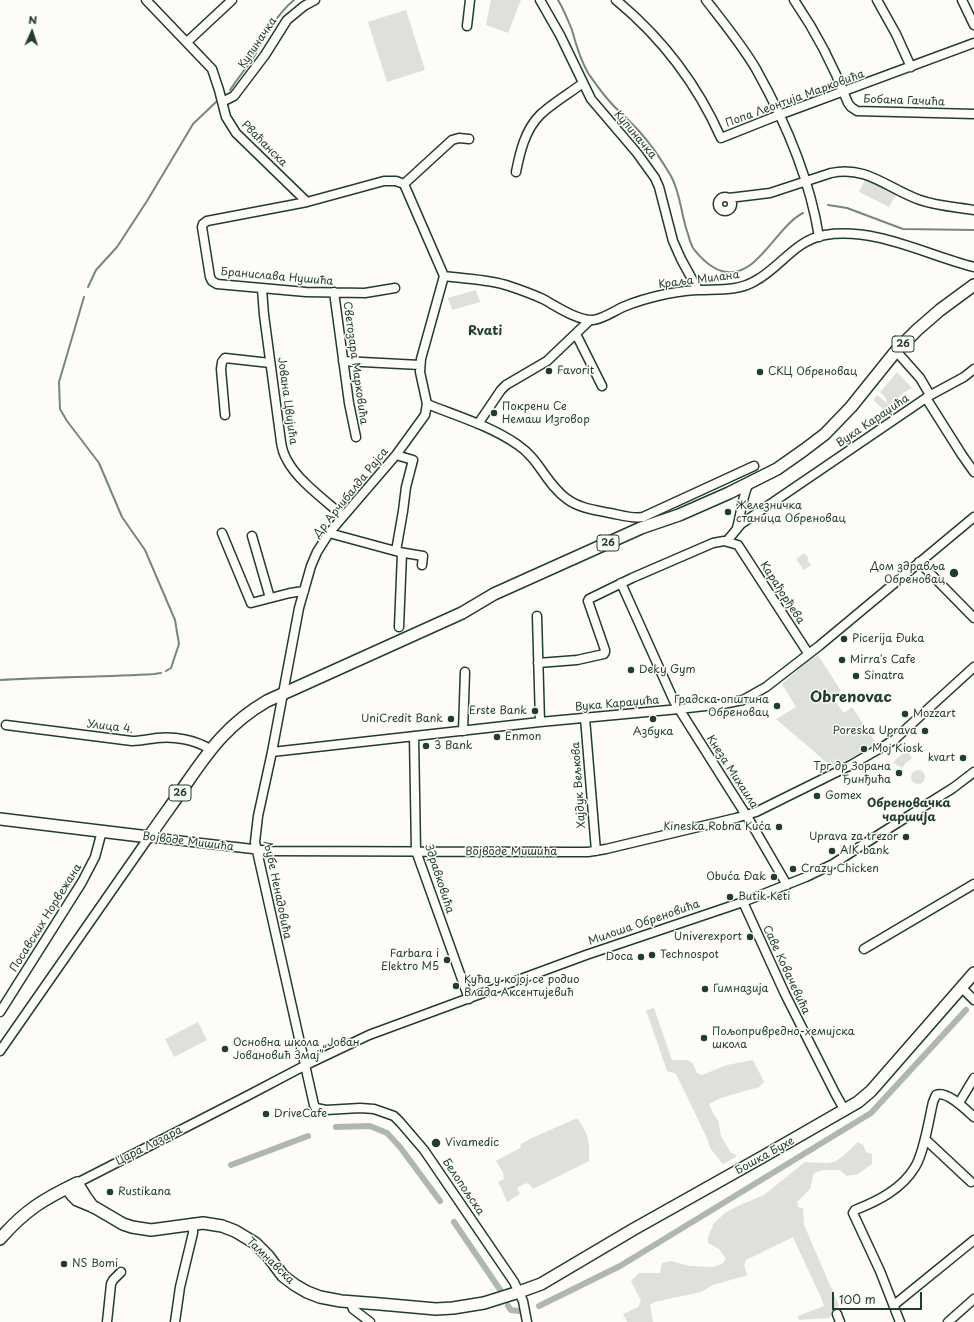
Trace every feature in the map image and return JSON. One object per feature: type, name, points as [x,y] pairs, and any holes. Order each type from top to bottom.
[{"type":"main road","name":"26","points":[[149,837],[210,749],[222,736],[256,708],[462,613],[494,594],[640,528],[679,515],[748,485],[777,469],[804,450],[836,423],[896,351],[930,318],[974,285]]},
{"type":"main road","name":"Војводе Мишића","points":[[0,819],[149,837]]},
{"type":"main road","name":"Бошка Бухе","points":[[350,1302],[436,1309],[453,1308],[484,1303],[540,1284],[634,1229],[845,1111],[858,1102],[871,1091],[974,973]]},
{"type":"main road","name":"Тамнавска","points":[[72,1185],[94,1207],[123,1224],[141,1229],[158,1229],[193,1224],[213,1224],[235,1231],[255,1243],[268,1256],[283,1276],[295,1285],[320,1297],[350,1302]]},
{"type":"main road","name":"Цара Лазара","points":[[0,1239],[18,1219],[28,1211],[48,1197],[72,1185]]},
{"type":"street","name":"Рваћанска","points":[[146,0],[212,69],[228,122],[236,133],[307,202]]},
{"type":"street","points":[[187,42],[232,0]]},
{"type":"street","name":"Купиначка","points":[[222,102],[234,96],[265,55],[287,20],[304,6],[315,0]]},
{"type":"street","points":[[467,26],[470,0]]},
{"type":"street","name":"Купиначка","points":[[540,0],[560,35],[591,99],[655,178],[659,187],[673,241],[698,290]]},
{"type":"street","name":"Попа Леонтија Марковића","points":[[616,0],[646,26],[671,54],[711,114],[721,138],[974,43]]},
{"type":"street","points":[[706,0],[755,69],[779,115],[812,199],[819,236]]},
{"type":"street","points":[[794,0],[819,40],[844,92]]},
{"type":"street","points":[[877,0],[896,34],[911,67]]},
{"type":"street","points":[[962,0],[974,25]]},
{"type":"street","points":[[516,172],[521,148],[531,126],[541,114],[583,84]]},
{"type":"street","name":"Бобана Гачића","points":[[844,92],[848,103],[857,111],[974,114]]},
{"type":"street","points":[[404,184],[452,140],[459,138],[469,139]]},
{"type":"street","points":[[729,198],[766,194],[831,173],[850,171],[868,176],[917,199],[933,204],[974,210]]},
{"type":"street","points":[[307,202],[384,181],[396,181],[404,184],[444,276],[420,365],[427,404],[478,424],[513,441],[528,452],[553,486],[567,500],[587,508],[631,518],[643,517],[754,466]]},
{"type":"street","name":"Бранислава Нушића","points":[[307,202],[207,221],[203,224],[202,227],[209,272],[212,281],[217,284],[262,289],[334,292],[365,293],[395,288]]},
{"type":"street","name":"Краља Милана","points":[[478,424],[506,385],[547,361],[590,320],[598,319],[638,301],[667,294],[698,290],[724,289],[748,285],[763,277],[800,245],[819,236],[836,234],[870,237],[974,267]]},
{"type":"street","points":[[444,276],[488,281],[508,286],[542,299],[581,318],[590,320]]},
{"type":"street","name":"Јована Цвијића","points":[[262,289],[281,442],[286,460],[298,475],[343,516]]},
{"type":"street","name":"Светозара Марковића","points":[[334,292],[343,361],[356,437]]},
{"type":"street","points":[[576,334],[602,386]]},
{"type":"street","name":"Вука Караџића","points":[[896,351],[920,378],[928,397],[954,442],[974,472]]},
{"type":"street","points":[[225,415],[222,369],[222,362],[225,358],[270,363]]},
{"type":"street","points":[[343,361],[420,365]]},
{"type":"street","points":[[928,397],[964,377],[974,369]]},
{"type":"street","name":"Вука Караџића","points":[[737,528],[928,397]]},
{"type":"street","name":"Др Арчибалда Рајса","points":[[282,695],[299,608],[314,560],[329,533],[396,455],[422,420],[427,404]]},
{"type":"street","points":[[396,455],[413,460],[406,487],[399,552],[399,627]]},
{"type":"street","name":"Карађорђева","points":[[748,485],[744,493],[737,528],[736,536],[738,545],[808,653]]},
{"type":"street","points":[[729,493],[736,497],[742,506],[759,512]]},
{"type":"street","name":"Вука Караџића","points":[[272,752],[540,722],[723,704],[747,698],[775,680],[819,646],[974,517]]},
{"type":"street","name":"Карађорђева","points":[[727,541],[737,528]]},
{"type":"street","points":[[222,533],[251,603],[304,591]]},
{"type":"street","points":[[329,533],[399,552],[423,556],[422,565]]},
{"type":"street","points":[[252,536],[270,598]]},
{"type":"street","points":[[538,663],[577,660],[604,654],[605,650],[588,599],[713,543],[727,541],[738,545]]},
{"type":"street","points":[[919,562],[974,618]]},
{"type":"street","name":"Кнеза Михаила","points":[[621,583],[669,692],[746,815],[787,885]]},
{"type":"street","points":[[538,616],[540,722]]},
{"type":"street","name":"Војводе Мишића","points":[[149,837],[270,851],[596,851],[756,812],[850,765],[895,739],[974,668]]},
{"type":"street","points":[[463,731],[465,672]]},
{"type":"street","name":"Љубе Ненадовића","points":[[282,695],[255,838],[256,850],[306,1065]]},
{"type":"street","name":"Хајдук Вељкова","points":[[585,718],[596,851]]},
{"type":"street","name":"Улица 4.","points":[[6,725],[132,741],[176,738],[196,742],[210,749]]},
{"type":"street","name":"Здравковића","points":[[414,736],[416,851],[469,999]]},
{"type":"street","name":"Милоша Обреновића","points":[[306,1065],[339,1048],[385,1028],[742,902],[806,877],[833,864],[953,788],[974,772]]},
{"type":"street","name":"Посавских Норвежана","points":[[0,1012],[82,882],[95,856],[102,832]]},
{"type":"street","points":[[0,1051],[149,837]]},
{"type":"street","points":[[864,949],[974,884]]},
{"type":"street","name":"Саве Ковачевића","points":[[742,902],[784,994],[845,1111]]},
{"type":"street","points":[[961,987],[974,1000]]},
{"type":"street","name":"Цара Лазара","points":[[72,1185],[306,1065]]},
{"type":"street","name":"Белопољска","points":[[306,1065],[314,1105],[316,1108],[326,1110],[360,1108],[374,1109],[389,1113],[400,1122],[424,1150],[514,1282],[523,1301],[527,1322]]},
{"type":"street","points":[[959,1103],[974,1078]]},
{"type":"street","points":[[900,1322],[880,1271],[853,1213],[855,1210],[886,1196],[906,1180],[916,1166],[925,1139],[933,1102],[936,1095],[944,1095],[959,1103],[974,1117]]},
{"type":"street","points":[[925,1139],[971,1182]]},
{"type":"street","points":[[174,1322],[180,1287],[194,1233],[193,1224]]},
{"type":"street","points":[[894,1305],[974,1240]]},
{"type":"street","points":[[107,1322],[111,1284],[121,1272]]},
{"type":"street","points":[[948,1322],[974,1299]]},
{"type":"street","points":[[350,1302],[353,1308],[370,1322]]},
{"type":"shaded area","points":[[491,0],[521,0],[508,33],[486,25]]},
{"type":"shaded area","points":[[406,10],[425,70],[387,82],[368,22]]},
{"type":"shaded area","points":[[865,180],[896,194],[889,207],[859,192]]},
{"type":"shaded area","points":[[476,290],[480,302],[452,310],[448,298]]},
{"type":"shaded area","points":[[897,372],[912,388],[903,393],[890,406],[887,403],[886,398],[880,392]]},
{"type":"shaded area","points":[[877,395],[889,405],[884,410],[873,400]]},
{"type":"shaded area","points":[[804,553],[809,559],[807,560],[811,565],[804,570],[796,559]]},
{"type":"shaded area","points":[[818,655],[841,691],[832,697],[844,713],[852,707],[877,745],[832,767],[776,719],[796,707],[782,684],[808,661]]},
{"type":"shaded area","points":[[907,751],[912,758],[902,768],[893,763],[897,758]]},
{"type":"shaded area","points":[[918,770],[923,772],[925,777],[923,782],[918,784],[913,782],[911,777],[913,772]]},
{"type":"shaded area","points":[[654,1008],[672,1060],[688,1060],[693,1064],[697,1073],[702,1075],[727,1065],[753,1060],[764,1082],[759,1087],[721,1098],[709,1104],[718,1120],[721,1136],[731,1153],[735,1154],[736,1157],[723,1164],[710,1148],[707,1138],[676,1074],[667,1071],[646,1010]]},
{"type":"shaded area","points":[[198,1022],[207,1040],[174,1057],[165,1039]]},
{"type":"shaded area","points":[[578,1119],[587,1135],[589,1144],[589,1161],[533,1189],[528,1183],[522,1185],[517,1188],[520,1194],[507,1202],[498,1182],[504,1179],[503,1172],[496,1161],[520,1148],[521,1144],[532,1138]]},
{"type":"shaded area","points":[[858,1142],[863,1145],[866,1152],[872,1154],[872,1164],[858,1174],[846,1176],[840,1170],[823,1170],[814,1173],[810,1189],[797,1202],[798,1207],[803,1208],[804,1225],[839,1306],[829,1318],[799,1320],[798,1316],[824,1306],[793,1237],[746,1260],[745,1268],[748,1275],[713,1285],[701,1292],[654,1302],[650,1305],[653,1322],[627,1322],[623,1314],[638,1307],[641,1301],[631,1281],[639,1273],[660,1273],[662,1263],[671,1261],[690,1266],[713,1267],[722,1264],[726,1259],[719,1249],[708,1243],[708,1240],[713,1224],[726,1212],[764,1195],[805,1162],[834,1162]]},
{"type":"waterway","points":[[230,90],[255,55],[267,33],[282,12],[294,0]]},
{"type":"waterway","points":[[558,0],[569,22],[580,57],[588,73],[599,89],[618,111],[647,141],[671,176],[677,190],[691,243],[693,248],[704,260],[713,267],[722,271],[738,271],[758,259],[785,228],[803,213]]},
{"type":"waterway","points":[[88,287],[96,270],[117,247],[147,201],[193,124],[217,101]]},
{"type":"waterway","points":[[828,205],[847,208],[903,229],[974,230]]},
{"type":"waterway","points":[[84,297],[59,382],[60,409],[67,421],[99,463],[122,517],[145,550],[175,620],[179,644],[171,668],[166,671]]},
{"type":"waterway","points":[[0,680],[161,673]]},
{"type":"waterway","points":[[539,1306],[620,1266],[871,1113],[966,1010]]},
{"type":"waterway","points":[[336,1127],[370,1126],[387,1133],[400,1147],[440,1201]]},
{"type":"waterway","points":[[231,1165],[308,1136]]},
{"type":"waterway","points":[[454,1222],[503,1294]]},
{"type":"waterway","points":[[508,1306],[511,1310],[518,1311]]},
{"type":"place","name":"Favorit","points":[[549,371]]},
{"type":"place","name":"СКЦ Обреновац","points":[[760,372]]},
{"type":"place","name":"Покрени Се Немаш Изговор","points":[[494,413]]},
{"type":"place","name":"Железничка станица Обреновац","points":[[728,512]]},
{"type":"place","name":"Дом здравља Обреновац","points":[[954,573]]},
{"type":"place","name":"Picerija Đuka","points":[[844,639]]},
{"type":"place","name":"Mirra's Cafe","points":[[842,660]]},
{"type":"place","name":"Deky Gym","points":[[631,670]]},
{"type":"place","name":"Sinatra","points":[[856,676]]},
{"type":"place","name":"Градска општина Обреновац","points":[[777,706]]},
{"type":"place","name":"Erste Bank","points":[[535,711]]},
{"type":"place","name":"Mozzart","points":[[905,714]]},
{"type":"place","name":"UniCredit Bank","points":[[451,719]]},
{"type":"place","name":"Азбука","points":[[653,719]]},
{"type":"place","name":"Poreska Uprava","points":[[925,731]]},
{"type":"place","name":"Enmon","points":[[497,737]]},
{"type":"place","name":"3 Bank","points":[[426,746]]},
{"type":"place","name":"Moj Kiosk","points":[[864,749]]},
{"type":"place","name":"kvart","points":[[963,758]]},
{"type":"place","name":"Трг др Зорана Ђинђића","points":[[899,773]]},
{"type":"place","name":"Gomex","points":[[817,796]]},
{"type":"place","name":"Kineska Robna Kuća","points":[[779,827]]},
{"type":"place","name":"Uprava za trezor","points":[[906,837]]},
{"type":"place","name":"AIK bank","points":[[832,851]]},
{"type":"place","name":"Crazy Chicken","points":[[793,869]]},
{"type":"place","name":"Obuća Đak","points":[[774,877]]},
{"type":"place","name":"Butik Keti","points":[[730,897]]},
{"type":"place","name":"Univerexport","points":[[750,937]]},
{"type":"place","name":"Technospot","points":[[652,955]]},
{"type":"place","name":"Doca","points":[[641,957]]},
{"type":"place","name":"Farbara i Elektro M5","points":[[447,960]]},
{"type":"place","name":"Кућа у којој се родио Влада Аксентијевић","points":[[456,986]]},
{"type":"place","name":"Гимназија","points":[[705,989]]},
{"type":"place","name":"Пољопривредно-хемијска школа","points":[[704,1038]]},
{"type":"place","name":"Основна школа „Јован Јовановић Змај”","points":[[225,1049]]},
{"type":"place","name":"DriveCafe","points":[[266,1114]]},
{"type":"place","name":"Vivamedic","points":[[436,1143]]},
{"type":"place","name":"Rustikana","points":[[110,1192]]},
{"type":"place","name":"NS Bomi","points":[[64,1264]]},
{"type":"district","name":"Rvati","points":[[485,331]]},
{"type":"district","name":"Obrenovac","points":[[851,698]]},
{"type":"district","name":"Обреновачка чаршија","points":[[909,811]]}]
